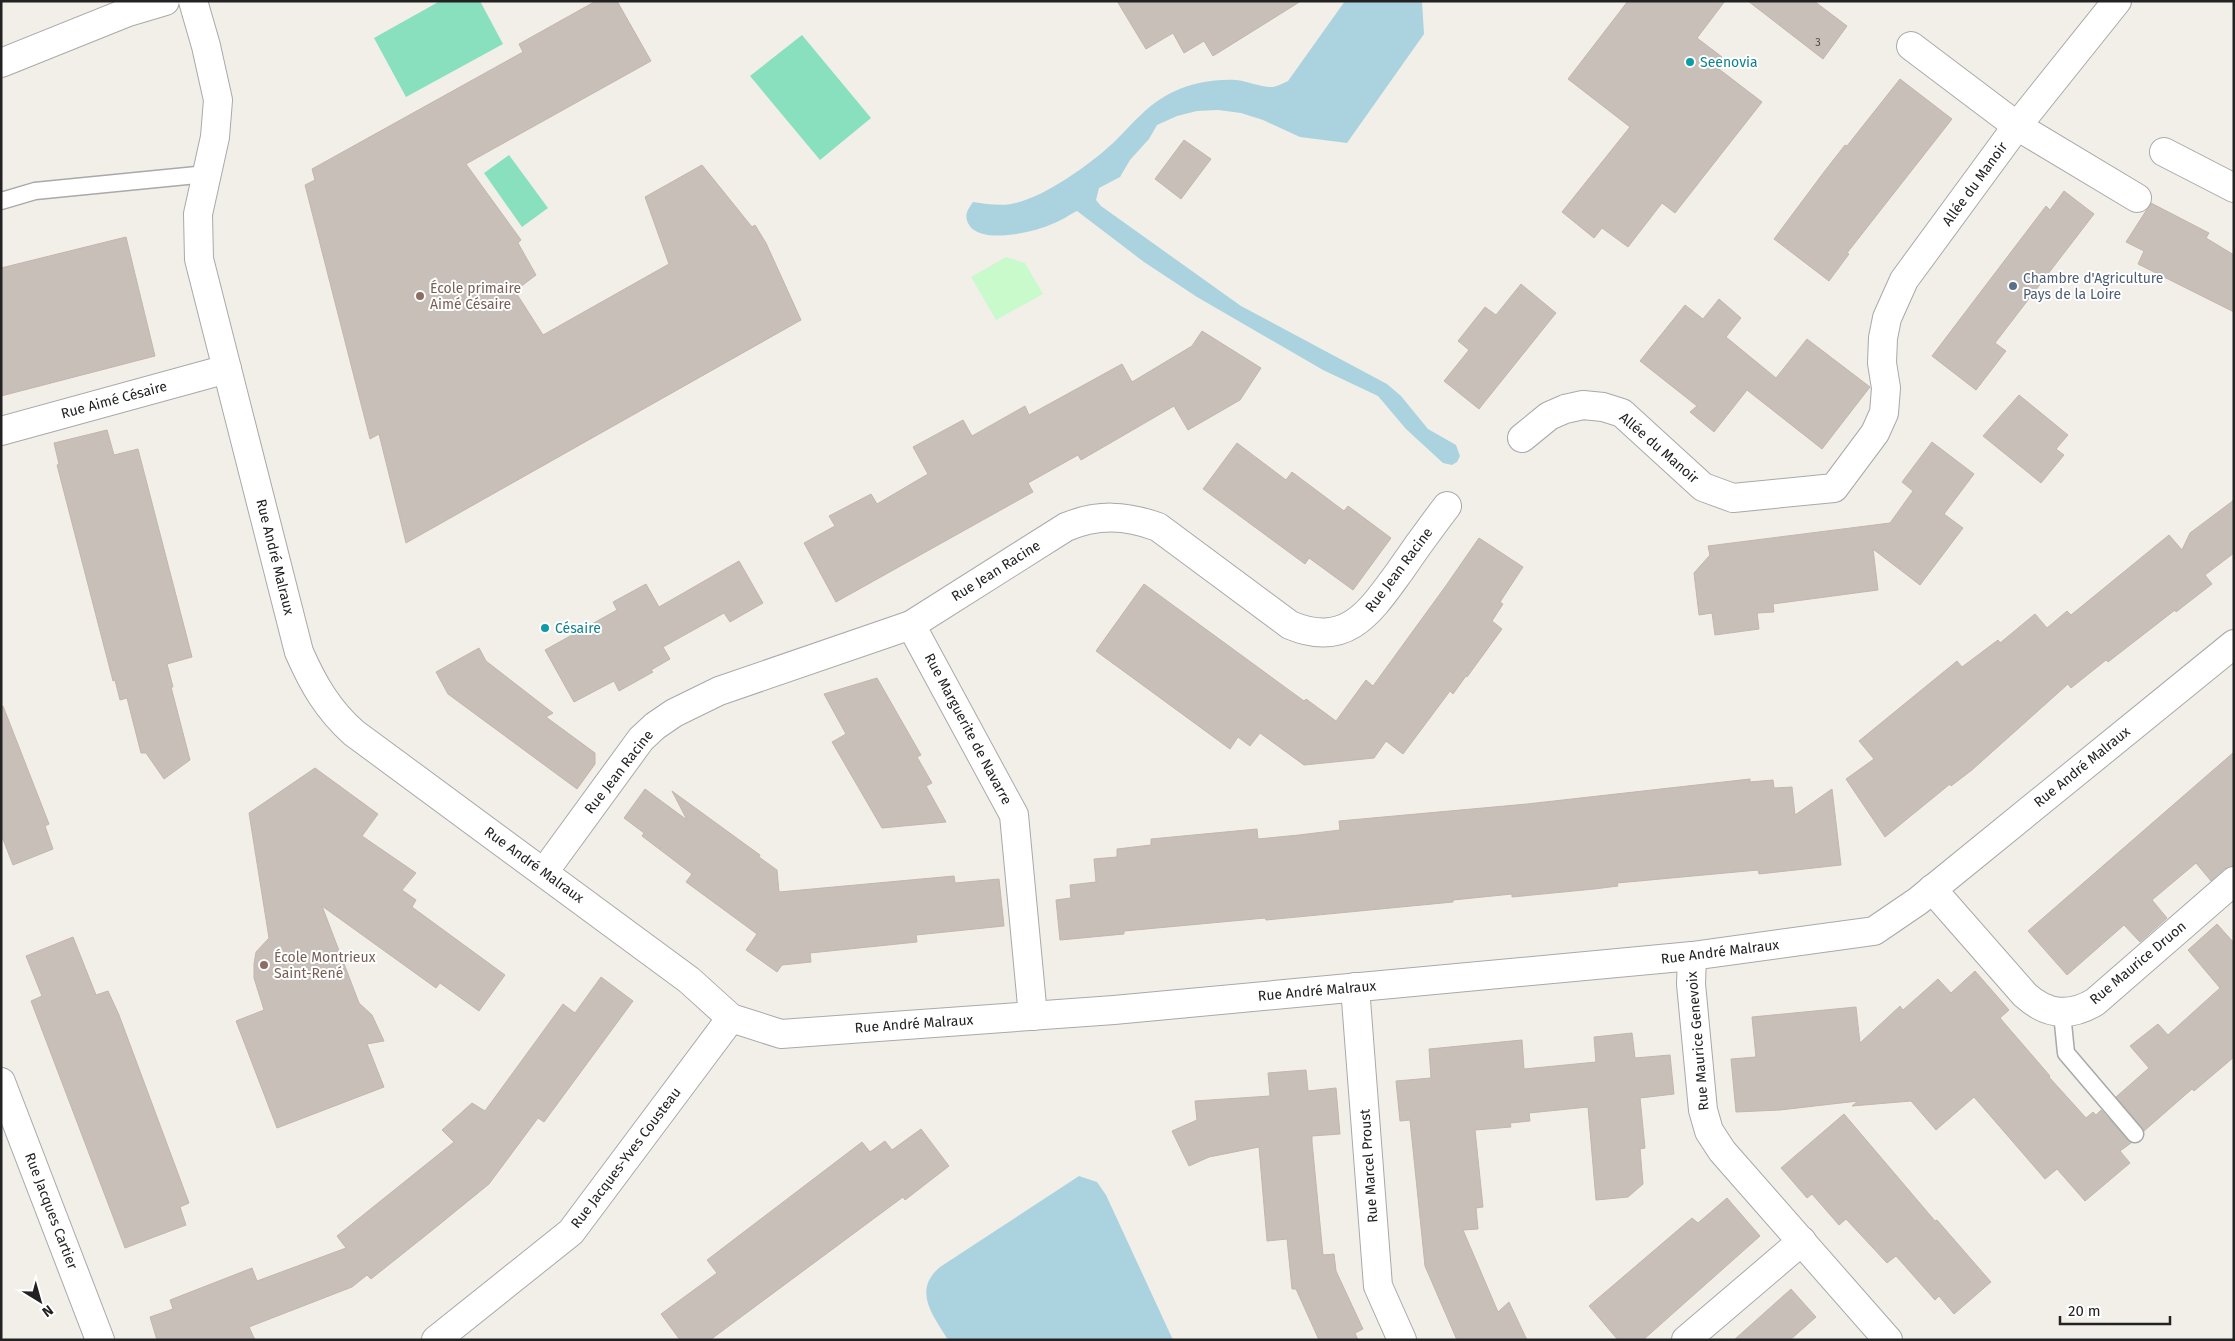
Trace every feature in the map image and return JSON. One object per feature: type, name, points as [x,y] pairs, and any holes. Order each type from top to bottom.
[{"type":"street","points":[[1,63],[128,12],[165,1]]},
{"type":"street","name":"Rue André Malraux","points":[[193,1],[206,46],[218,100],[217,121],[198,214],[199,259],[299,652],[318,692],[340,720],[354,734],[544,872],[688,980],[731,1018],[781,1034],[1032,1016],[1692,956],[1874,931],[1932,889],[2234,644]]},
{"type":"street","name":"Allée du Manoir","points":[[1522,438],[1549,416],[1565,409],[1584,405],[1604,407],[1622,413],[1703,487],[1733,498],[1834,488],[1875,434],[1884,413],[1886,388],[1882,363],[1883,338],[1894,298],[1904,280],[2017,126],[2117,1]]},
{"type":"street","points":[[1911,46],[2017,126],[2137,198]]},
{"type":"street","points":[[2164,152],[2234,188]]},
{"type":"street","name":"Rue Aimé Césaire","points":[[1,431],[227,370]]},
{"type":"street","name":"Rue Jean Racine","points":[[544,872],[641,739],[654,726],[674,713],[719,691],[911,625],[1066,527],[1097,517],[1114,516],[1136,520],[1158,528],[1290,625],[1304,630],[1333,632],[1357,623],[1370,610],[1447,506]]},
{"type":"street","name":"Rue Marguerite de Navarre","points":[[911,625],[1014,815],[1032,1016]]},
{"type":"street","name":"Rue Maurice Druon","points":[[1932,889],[2035,1005],[2062,1013],[2080,1010],[2096,1002],[2234,881]]},
{"type":"street","name":"Rue Maurice Genevoix","points":[[1692,956],[1691,984],[1705,1121],[1715,1141],[1888,1340]]},
{"type":"street","name":"Rue Marcel Proust","points":[[1355,987],[1378,1286],[1402,1340]]},
{"type":"street","name":"Rue Jacques-Yves Cousteau","points":[[436,1340],[571,1232],[731,1018]]},
{"type":"street","name":"Rue Jacques Cartier","points":[[1,1082],[100,1340]]},
{"type":"street","points":[[1686,1340],[1802,1242]]},
{"type":"lane","points":[[1,201],[35,191],[207,174]]},
{"type":"lane","points":[[2062,1013],[2066,1053],[2135,1134]]},
{"type":"green space","points":[[440,1],[480,1],[503,44],[406,97],[374,38]]},
{"type":"green space","points":[[802,35],[871,118],[820,160],[750,76]]},
{"type":"green space","points":[[509,155],[548,208],[522,227],[484,173]]},
{"type":"green space","points":[[1006,257],[1025,263],[1043,294],[996,320],[971,277]]},
{"type":"water","points":[[1345,1],[1422,1],[1424,34],[1347,143],[1300,137],[1263,120],[1241,113],[1218,110],[1197,111],[1177,116],[1157,125],[1149,139],[1130,160],[1120,177],[1099,188],[1096,200],[1101,206],[1241,306],[1387,384],[1401,396],[1428,429],[1456,445],[1460,456],[1457,462],[1452,465],[1443,463],[1406,429],[1378,396],[1323,370],[1197,297],[1144,262],[1077,211],[1044,227],[1021,233],[994,236],[974,230],[966,217],[973,202],[997,205],[1011,204],[1037,195],[1065,180],[1112,144],[1140,115],[1155,103],[1180,89],[1203,82],[1220,80],[1236,80],[1269,87],[1275,87],[1288,81]]},
{"type":"water","points":[[1079,1176],[1097,1182],[1106,1195],[1173,1340],[948,1340],[931,1312],[928,1303],[927,1285],[932,1276],[940,1267]]},
{"type":"building","name":"École primaire Aimé Césaire","points":[[596,1],[617,1],[651,61],[466,164],[521,240],[518,243],[536,275],[515,291],[543,335],[669,264],[645,197],[702,165],[752,227],[755,225],[766,243],[801,320],[406,543],[379,434],[370,439],[305,185],[315,180],[312,169],[523,52],[519,44]]},
{"type":"building","points":[[1117,1],[1301,1],[1213,56],[1204,41],[1184,53],[1173,33],[1146,49]]},
{"type":"building","points":[[1628,1],[1725,1],[1697,38],[1722,57],[1715,66],[1762,102],[1675,213],[1662,203],[1628,247],[1602,228],[1594,238],[1562,212],[1630,127],[1568,79]]},
{"type":"building","name":"Seenovia","points":[[1748,1],[1814,1],[1847,26],[1823,59]]},
{"type":"building","points":[[1900,79],[1952,119],[1847,253],[1849,254],[1829,281],[1774,239],[1845,145],[1847,146]]},
{"type":"building","points":[[1184,140],[1211,159],[1181,199],[1155,179]]},
{"type":"building","points":[[2064,191],[2094,214],[1995,343],[2006,351],[1976,390],[1932,356],[2046,206],[2050,210]]},
{"type":"building","points":[[2151,203],[2209,233],[2206,238],[2234,255],[2234,312],[2138,264],[2144,251],[2126,242]]},
{"type":"building","points":[[126,237],[155,356],[1,396],[1,268]]},
{"type":"building","points":[[1521,284],[1556,313],[1479,409],[1444,381],[1469,350],[1458,341],[1485,307],[1496,315]]},
{"type":"building","points":[[1719,299],[1741,318],[1726,337],[1776,378],[1807,339],[1870,387],[1822,449],[1747,390],[1714,432],[1690,412],[1697,406],[1640,361],[1685,305],[1703,319]]},
{"type":"building","points":[[1202,331],[1261,368],[1240,400],[1188,430],[1174,406],[1081,460],[1078,455],[1028,483],[1033,492],[836,602],[804,543],[835,526],[829,516],[871,494],[877,504],[928,474],[913,447],[963,420],[972,436],[1025,406],[1029,415],[1122,364],[1132,382],[1192,346]]},
{"type":"building","points":[[2019,395],[2068,435],[2056,449],[2064,455],[2041,483],[1983,436]]},
{"type":"building","points":[[107,430],[114,455],[138,449],[192,657],[167,664],[190,760],[164,779],[146,753],[141,753],[127,698],[120,700],[115,680],[113,681],[57,465],[59,464],[54,443]]},
{"type":"building","points":[[1932,442],[1974,474],[1944,514],[1963,528],[1920,585],[1873,549],[1878,590],[1773,604],[1774,612],[1757,613],[1759,629],[1715,635],[1712,613],[1699,615],[1694,573],[1710,555],[1708,546],[1890,523],[1913,491],[1902,482]]},
{"type":"building","points":[[1237,443],[1286,480],[1292,472],[1344,511],[1348,506],[1391,538],[1353,590],[1309,558],[1305,564],[1203,489]]},
{"type":"building","points":[[2234,500],[2234,553],[2205,575],[2212,584],[2108,662],[2106,660],[2071,688],[2068,684],[1972,770],[1951,786],[1950,784],[1885,837],[1846,779],[1874,759],[1859,741],[1957,661],[1962,667],[1998,640],[2000,643],[2035,614],[2047,628],[2067,611],[2071,615],[2169,535],[2182,550],[2190,533]]},
{"type":"building","points":[[1479,538],[1523,567],[1500,602],[1503,604],[1492,621],[1502,629],[1467,677],[1453,694],[1450,691],[1403,754],[1386,741],[1374,758],[1304,765],[1260,733],[1250,746],[1238,737],[1230,749],[1096,651],[1144,584],[1304,701],[1306,699],[1336,721],[1366,680],[1373,686]]},
{"type":"building","points":[[739,561],[763,603],[730,622],[724,613],[663,647],[670,659],[651,670],[653,672],[619,691],[614,681],[574,702],[545,650],[617,610],[613,602],[646,584],[659,607]]},
{"type":"building","points":[[479,648],[486,661],[553,713],[546,717],[595,753],[595,764],[577,789],[448,694],[436,672]]},
{"type":"building","points":[[877,678],[921,755],[917,757],[932,783],[926,786],[946,822],[882,828],[832,742],[846,734],[824,694]]},
{"type":"building","points":[[3,706],[49,824],[45,826],[53,849],[13,865],[1,834],[1,707]]},
{"type":"building","points":[[2234,752],[2234,866],[2224,869],[2211,881],[2196,863],[2152,900],[2167,918],[2140,942],[2124,925],[2067,975],[2028,931]]},
{"type":"building","points":[[315,768],[378,814],[362,836],[416,873],[402,890],[416,900],[412,907],[505,975],[479,1011],[440,983],[436,988],[322,906],[359,1003],[372,1015],[384,1041],[367,1044],[384,1087],[277,1128],[236,1021],[264,1010],[254,978],[254,964],[256,952],[269,938],[249,813]]},
{"type":"building","points":[[1750,779],[1750,782],[1773,780],[1774,788],[1792,787],[1795,815],[1832,789],[1841,865],[1759,874],[1758,870],[1617,883],[1618,886],[1594,889],[1512,897],[1512,894],[1453,900],[1453,902],[1266,920],[1265,918],[1124,931],[1124,934],[1060,940],[1056,900],[1071,898],[1070,885],[1096,882],[1094,859],[1117,857],[1117,849],[1151,845],[1151,839],[1257,829],[1258,839],[1299,835],[1340,830],[1339,821],[1527,804]]},
{"type":"building","points":[[645,789],[687,820],[672,791],[760,855],[759,857],[777,870],[779,892],[954,876],[955,883],[999,879],[1004,926],[916,935],[917,942],[810,953],[811,962],[782,965],[777,972],[746,950],[757,934],[686,882],[692,874],[642,836],[644,833],[624,818]]},
{"type":"building","points":[[2217,924],[2234,943],[2234,1057],[2194,1091],[2192,1089],[2144,1131],[2116,1097],[2149,1068],[2130,1046],[2158,1024],[2168,1035],[2220,988],[2188,950]]},
{"type":"building","points":[[73,937],[96,995],[108,991],[119,1015],[189,1203],[180,1207],[186,1225],[125,1248],[31,1001],[42,996],[26,956]]},
{"type":"building","points":[[1975,971],[2009,1010],[2000,1018],[2086,1118],[2093,1112],[2096,1115],[2101,1110],[2131,1143],[2120,1151],[2130,1163],[2085,1201],[2057,1169],[2045,1179],[1974,1097],[1936,1130],[1911,1101],[1852,1106],[1858,1101],[1780,1110],[1736,1112],[1731,1059],[1756,1057],[1752,1017],[1856,1007],[1860,1043],[1900,1006],[1903,1010],[1938,979],[1951,993]]},
{"type":"building","points":[[601,977],[633,1001],[544,1122],[538,1118],[489,1184],[371,1279],[367,1275],[352,1287],[249,1327],[255,1340],[157,1340],[150,1317],[173,1309],[170,1300],[252,1268],[257,1281],[346,1248],[337,1236],[454,1142],[442,1130],[472,1103],[485,1111],[563,1004],[575,1013]]},
{"type":"building","points":[[1632,1033],[1635,1058],[1670,1055],[1674,1094],[1640,1098],[1645,1148],[1640,1149],[1643,1184],[1628,1197],[1596,1200],[1588,1107],[1529,1113],[1530,1121],[1510,1123],[1511,1127],[1475,1130],[1483,1207],[1476,1208],[1478,1229],[1463,1230],[1498,1312],[1509,1302],[1527,1340],[1457,1340],[1425,1266],[1410,1120],[1400,1121],[1396,1081],[1431,1078],[1429,1049],[1522,1040],[1524,1069],[1596,1062],[1594,1037]]},
{"type":"building","points":[[1306,1070],[1308,1091],[1336,1088],[1340,1134],[1312,1136],[1312,1142],[1323,1255],[1334,1254],[1336,1271],[1363,1329],[1355,1333],[1358,1340],[1319,1340],[1296,1289],[1292,1289],[1287,1239],[1267,1241],[1259,1147],[1209,1157],[1189,1166],[1172,1131],[1197,1120],[1195,1101],[1270,1096],[1268,1073]]},
{"type":"building","points":[[1844,1114],[1935,1221],[1937,1220],[1991,1282],[1954,1314],[1939,1296],[1935,1300],[1896,1256],[1887,1263],[1846,1219],[1839,1225],[1812,1194],[1807,1198],[1781,1168]]},
{"type":"building","points":[[921,1129],[949,1166],[905,1200],[903,1197],[710,1340],[680,1340],[661,1314],[717,1273],[707,1260],[862,1142],[870,1152],[885,1141],[892,1150]]},
{"type":"building","points":[[1727,1198],[1760,1236],[1643,1340],[1618,1340],[1589,1306],[1692,1218],[1698,1223]]},
{"type":"building","points":[[1791,1289],[1816,1317],[1790,1340],[1734,1340]]},
{"type":"place","name":"Seenovia","points":[[1690,62]]},
{"type":"place","name":"Chambre d'Agriculture Pays de la Loire","points":[[2013,286]]},
{"type":"place","name":"École primaire Aimé Césaire","points":[[420,296]]},
{"type":"place","name":"Césaire","points":[[545,628]]},
{"type":"place","name":"École Montrieux Saint-René","points":[[264,965]]}]
